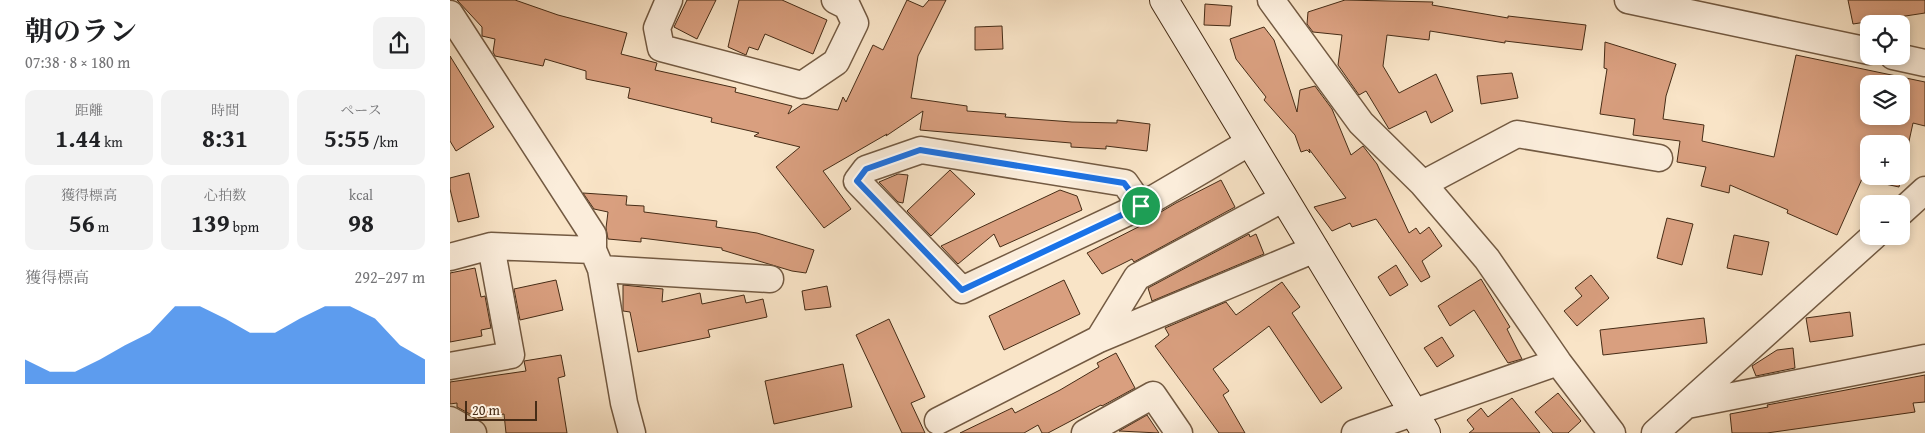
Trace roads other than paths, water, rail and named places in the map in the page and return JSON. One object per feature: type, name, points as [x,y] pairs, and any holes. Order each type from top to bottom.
[{"type":"street","points":[[669,0],[657,28],[662,48],[802,85],[836,62],[855,23],[847,6],[835,0]]},
{"type":"street","points":[[1164,0],[1420,423]]},
{"type":"street","points":[[1271,0],[1361,124],[1423,184],[1486,259],[1558,362],[1612,433]]},
{"type":"street","points":[[1628,0],[1860,49]]},
{"type":"street","points":[[450,14],[593,234],[624,403],[632,433]]},
{"type":"street","points":[[1910,60],[1925,63]]},
{"type":"street","points":[[1423,184],[1517,134],[1659,158]]},
{"type":"street","points":[[1141,206],[1124,183],[920,150],[866,169],[857,181],[962,290],[1141,206],[1250,142]]},
{"type":"street","points":[[1910,210],[1925,190]]},
{"type":"street","points":[[1099,339],[1138,277],[1284,198]]},
{"type":"street","points":[[1655,433],[1864,245]]},
{"type":"street","points":[[450,366],[511,355],[492,246]]},
{"type":"street","points":[[450,257],[492,246],[770,280]]},
{"type":"street","points":[[938,421],[1099,339],[1315,249]]},
{"type":"street","points":[[1686,405],[1925,358]]},
{"type":"street","points":[[1355,433],[1420,423],[1558,362]]},
{"type":"street","points":[[1085,433],[1153,395],[1179,433]]},
{"type":"street","points":[[450,420],[474,433]]}]
